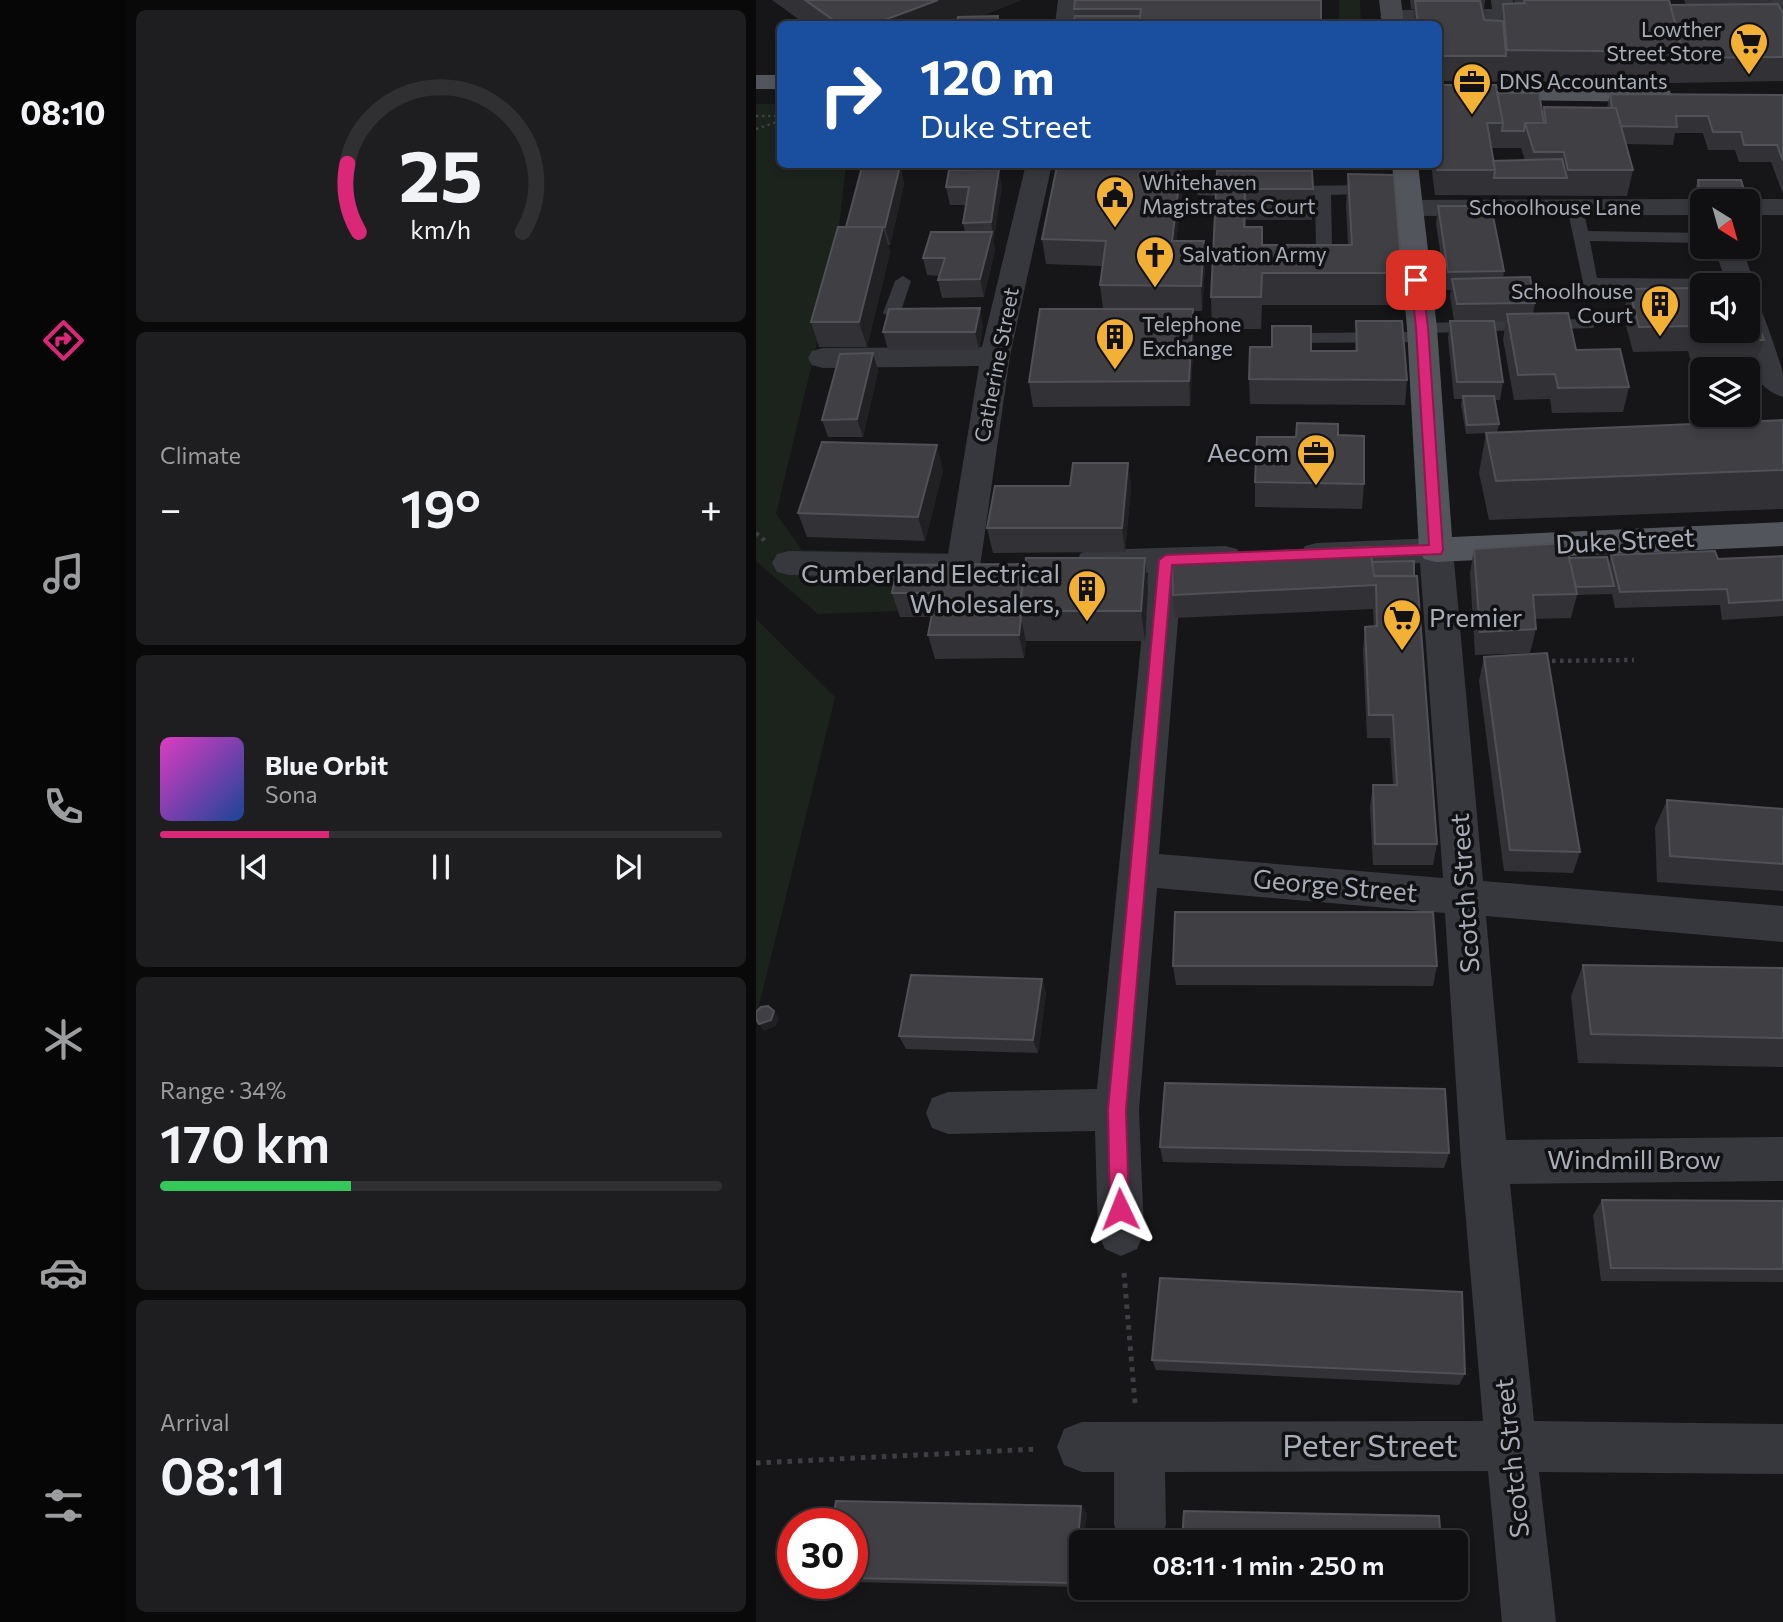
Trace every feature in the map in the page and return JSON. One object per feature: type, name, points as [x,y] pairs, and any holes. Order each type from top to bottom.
[{"type":"main road","points":[[756,82],[777,82]]},
{"type":"main road","points":[[1442,92],[1688,95]]},
{"type":"main road","name":"Scotch Street","points":[[1406,187],[1423,332],[1436,550]]},
{"type":"main road","name":"Duke Street","points":[[1436,550],[1783,534]]},
{"type":"street","points":[[1066,21],[1069,0]]},
{"type":"street","points":[[1777,0],[1783,13]]},
{"type":"street","points":[[1392,14],[1503,8]]},
{"type":"street","points":[[1756,23],[1783,22]]},
{"type":"street","name":"Catherine Street","points":[[789,563],[977,566],[998,314],[1038,168]]},
{"type":"street","name":"Schoolhouse Lane","points":[[1406,187],[1575,208],[1690,207]]},
{"type":"street","points":[[1760,207],[1783,207]]},
{"type":"street","points":[[1758,343],[1765,365],[1775,382],[1783,387]]},
{"type":"street","points":[[823,358],[995,356]]},
{"type":"street","name":"Duke Street","points":[[1058,564],[1436,550]]},
{"type":"street","name":"Scotch Street","points":[[1436,550],[1466,897],[1484,1162],[1529,1622]]},
{"type":"street","points":[[1121,1233],[1117,1110],[1166,560]]},
{"type":"street","name":"George Street","points":[[1138,869],[1783,924]]},
{"type":"street","points":[[948,1113],[1117,1110]]},
{"type":"street","name":"Windmill Brow","points":[[1484,1162],[1783,1159]]},
{"type":"street","points":[[1139,1446],[1140,1525]]},
{"type":"street","name":"Peter Street","points":[[1082,1447],[1510,1446],[1783,1449]]},
{"type":"lane","points":[[1204,192],[1406,187]]},
{"type":"lane","points":[[1323,191],[1324,248]]},
{"type":"lane","points":[[1575,208],[1590,283],[1690,284]]},
{"type":"lane","points":[[1581,236],[1690,238]]},
{"type":"lane","points":[[902,281],[892,313],[930,313]]},
{"type":"lane","points":[[1294,338],[1587,324]]},
{"type":"path","points":[[756,116],[777,118]]},
{"type":"path","points":[[756,129],[777,119]]},
{"type":"path","points":[[1539,661],[1634,660]]},
{"type":"path","points":[[1121,1233],[1139,1446]]},
{"type":"path","points":[[756,1463],[1082,1447]]},
{"type":"shaded area","points":[[1339,0],[1360,0],[1361,21],[1339,21]]},
{"type":"shaded area","points":[[756,104],[777,104],[777,168],[846,168],[834,271],[776,514],[802,550],[949,553],[1030,606],[818,614],[756,561]]},
{"type":"shaded area","points":[[756,619],[835,697],[756,1018]]},
{"type":"building","points":[[805,0],[938,0],[882,21],[835,21]]},
{"type":"building","points":[[1075,0],[1321,0],[1321,21],[1139,21],[1141,9],[1074,9]]},
{"type":"building","points":[[1524,0],[1669,0],[1683,52],[1507,50],[1503,4],[1525,3]]},
{"type":"building","points":[[1415,1],[1480,1],[1484,20],[1503,21],[1506,56],[1442,56],[1442,21],[1418,21]]},
{"type":"building","points":[[1778,4],[1783,14],[1783,57],[1681,58],[1683,52],[1670,5]]},
{"type":"building","points":[[998,16],[997,21],[957,21],[958,17]]},
{"type":"building","points":[[1075,16],[1140,16],[1139,21],[1074,21]]},
{"type":"building","points":[[1442,85],[1496,85],[1503,123],[1487,123],[1495,170],[1437,170],[1442,168]]},
{"type":"building","points":[[1497,93],[1539,93],[1544,123],[1525,123],[1524,131],[1502,131]]},
{"type":"building","points":[[1610,94],[1783,95],[1783,161],[1777,145],[1744,145],[1741,132],[1713,132],[1708,116],[1676,116],[1677,127],[1621,126],[1616,108],[1612,108]]},
{"type":"building","points":[[1544,107],[1616,108],[1633,170],[1568,170],[1564,152],[1534,152],[1525,123],[1546,123]]},
{"type":"building","points":[[1562,159],[1567,178],[1494,178],[1493,161]]},
{"type":"building","points":[[862,168],[900,168],[885,227],[846,227]]},
{"type":"building","points":[[1057,168],[1181,168],[1172,241],[1204,241],[1201,286],[1100,285],[1106,241],[1042,239]]},
{"type":"building","points":[[999,169],[991,222],[963,223],[969,187],[946,187],[949,170]]},
{"type":"building","points":[[1217,171],[1312,171],[1313,189],[1245,189],[1244,227],[1262,227],[1262,245],[1352,245],[1348,174],[1394,175],[1402,273],[1262,273],[1261,297],[1211,297]]},
{"type":"building","points":[[1698,180],[1741,180],[1744,189],[1699,189]]},
{"type":"building","points":[[1438,206],[1491,206],[1504,271],[1448,272]]},
{"type":"building","points":[[838,227],[883,227],[859,322],[811,322]]},
{"type":"building","points":[[931,232],[992,232],[980,279],[938,280],[945,258],[923,258]]},
{"type":"building","points":[[1530,277],[1535,303],[1457,304],[1452,279]]},
{"type":"building","points":[[1690,288],[1690,326],[1639,327],[1629,289]]},
{"type":"building","points":[[980,308],[975,332],[883,332],[889,309]]},
{"type":"building","name":"Telephone Exchange","points":[[1040,309],[1193,309],[1189,381],[1029,382]]},
{"type":"building","points":[[1568,313],[1576,350],[1620,349],[1629,387],[1558,388],[1555,374],[1518,375],[1507,314]]},
{"type":"building","points":[[1356,321],[1402,321],[1407,380],[1249,379],[1250,347],[1272,347],[1272,326],[1311,326],[1311,351],[1357,351]]},
{"type":"building","points":[[1450,321],[1494,321],[1503,382],[1457,382]]},
{"type":"building","points":[[873,353],[857,419],[822,420],[840,354]]},
{"type":"building","points":[[1463,396],[1494,396],[1499,424],[1467,425]]},
{"type":"building","points":[[1783,420],[1783,470],[1496,481],[1486,433],[1690,424],[1690,427],[1760,427],[1760,421]]},
{"type":"building","points":[[1297,423],[1338,424],[1338,435],[1364,436],[1364,484],[1255,482],[1257,437],[1296,437]]},
{"type":"building","points":[[822,442],[937,445],[918,517],[798,513]]},
{"type":"building","points":[[1073,463],[1128,463],[1122,528],[987,528],[995,486],[1070,486]]},
{"type":"building","points":[[1566,543],[1577,594],[1533,595],[1536,629],[1480,632],[1474,549]]},
{"type":"building","points":[[1370,547],[1374,576],[1417,576],[1437,844],[1375,844],[1373,785],[1397,785],[1393,715],[1369,715],[1365,627],[1377,626],[1376,585],[1173,595],[1172,556]]},
{"type":"building","points":[[1715,551],[1718,559],[1783,556],[1783,600],[1729,603],[1727,589],[1620,592],[1611,555]]},
{"type":"building","points":[[1607,557],[1614,586],[1576,587],[1569,558]]},
{"type":"building","points":[[1026,558],[1145,558],[1141,611],[1019,611]]},
{"type":"building","points":[[1414,561],[1414,576],[1374,576],[1372,562]]},
{"type":"building","points":[[1026,564],[1019,611],[1019,635],[928,635],[936,593],[892,593],[898,565]]},
{"type":"building","points":[[1547,653],[1580,852],[1510,850],[1484,657]]},
{"type":"building","points":[[1667,800],[1783,809],[1783,864],[1670,856]]},
{"type":"building","points":[[1175,912],[1433,912],[1437,966],[1173,966]]},
{"type":"building","points":[[1583,965],[1783,968],[1783,1038],[1591,1034]]},
{"type":"building","points":[[911,975],[1042,979],[1033,1040],[899,1036]]},
{"type":"building","points":[[768,1006],[774,1011],[771,1020],[759,1024],[756,1012],[761,1007]]},
{"type":"building","points":[[1165,1083],[1445,1089],[1449,1153],[1160,1147]]},
{"type":"building","points":[[1602,1200],[1783,1201],[1783,1269],[1611,1268]]},
{"type":"building","points":[[1160,1278],[1462,1292],[1465,1374],[1152,1360]]},
{"type":"building","points":[[836,1501],[1081,1506],[1079,1530],[1069,1530],[1069,1583],[868,1578],[868,1508],[835,1508]]},
{"type":"building","points":[[1184,1511],[1439,1516],[1440,1530],[1183,1530]]},
{"type":"place","name":"Lowther Street Store","points":[[1749,76]]},
{"type":"place","name":"DNS Accountants","points":[[1472,116]]},
{"type":"place","name":"Whitehaven Magistrates Court","points":[[1115,229]]},
{"type":"place","name":"Salvation Army","points":[[1155,289]]},
{"type":"place","name":"Schoolhouse Court","points":[[1660,338]]},
{"type":"place","name":"Telephone Exchange","points":[[1115,371]]},
{"type":"place","name":"Aecom","points":[[1316,487]]},
{"type":"place","name":"Cumberland Electrical Wholesalers,","points":[[1087,623]]},
{"type":"place","name":"Premier","points":[[1402,652]]},
{"type":"route","points":[[1120,1209],[1117,1110],[1166,560],[1436,550],[1422,327],[1416,280]]}]
